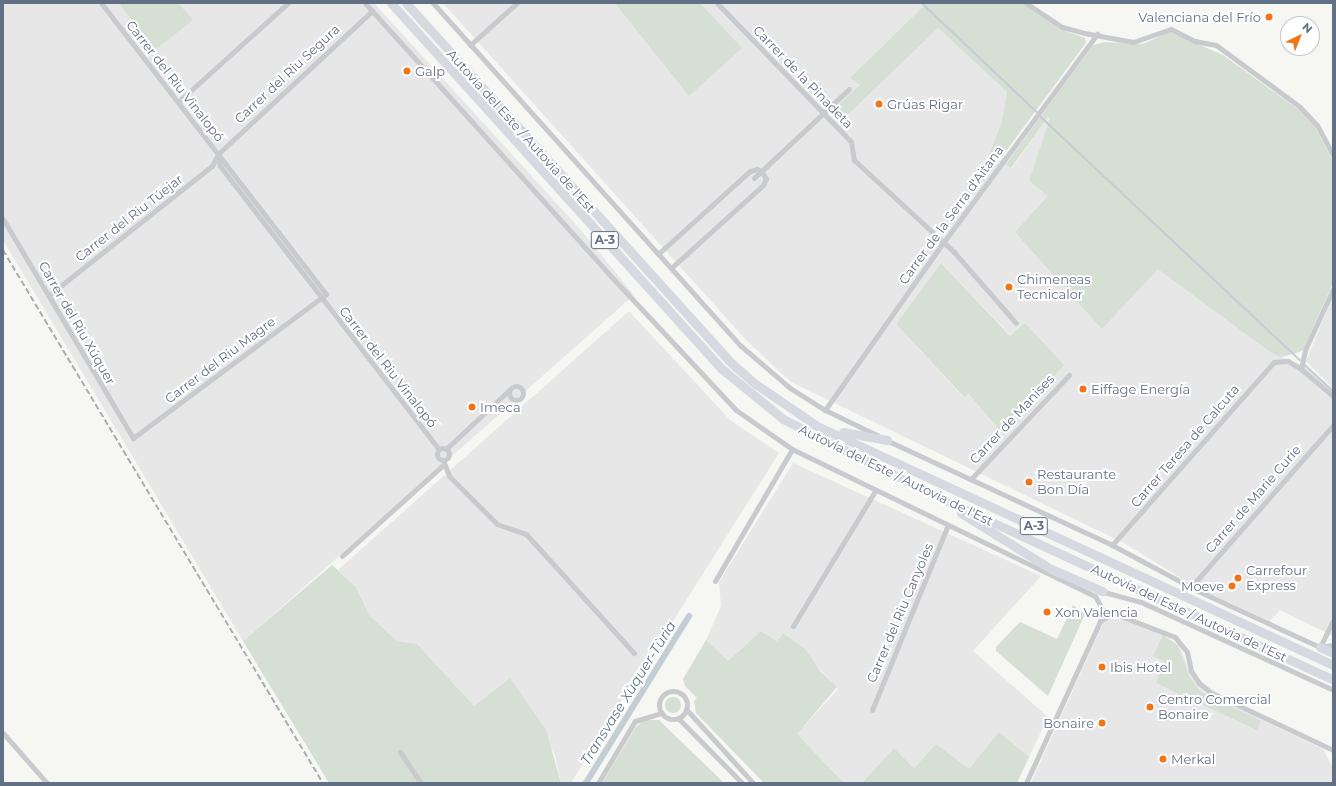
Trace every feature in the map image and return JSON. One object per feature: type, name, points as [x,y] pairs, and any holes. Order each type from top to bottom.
[{"type":"highway","name":"Autovía del Este / Autovia de l'Est","points":[[391,3],[722,369],[751,396],[811,436],[942,499],[1333,680]]},
{"type":"highway","name":"Autovía del Este / Autovia de l'Est","points":[[406,3],[729,361],[789,408],[817,426],[1333,665]]},
{"type":"highway","points":[[789,408],[853,436],[887,440]]},
{"type":"highway","points":[[942,499],[1051,569],[1102,591]]},
{"type":"highway","points":[[1320,647],[1333,653]]},
{"type":"highway","points":[[1315,656],[1333,662]]},
{"type":"street","name":"Carrer del Riu Vinalopó","points":[[101,3],[326,294],[320,299]]},
{"type":"street","points":[[178,102],[288,3]]},
{"type":"street","points":[[365,3],[714,389],[752,423],[792,449],[1094,596],[1101,607],[1100,621]]},
{"type":"street","points":[[432,3],[658,254],[758,362],[790,388],[826,410],[1112,545],[1190,588],[1320,647],[1333,645]]},
{"type":"street","points":[[470,45],[517,3]]},
{"type":"street","name":"Carrer de la Pinadeta","points":[[717,3],[823,115],[851,142],[854,160],[943,243],[1016,323]]},
{"type":"street","points":[[1026,3],[1062,27],[1134,42],[1171,29],[1178,30],[1195,41],[1216,45],[1300,107],[1317,125],[1333,155]]},
{"type":"street","name":"Carrer del Riu Segura","points":[[218,154],[372,11]]},
{"type":"street","name":"Carrer de la Serra d'Aitana","points":[[826,410],[943,243],[1097,34]]},
{"type":"street","points":[[754,178],[849,89]]},
{"type":"street","name":"Carrer del Riu Vinalopó","points":[[218,154],[220,166],[320,299],[439,449],[438,456],[443,462]]},
{"type":"street","name":"Carrer del Riu Túejar","points":[[49,295],[212,166],[218,154]]},
{"type":"street","points":[[658,254],[750,171],[757,169],[762,172],[766,179],[763,185],[671,268]]},
{"type":"street","name":"Carrer del Riu Xúquer","points":[[3,219],[133,438]]},
{"type":"street","points":[[1333,289],[1305,350],[1301,369],[1333,396]]},
{"type":"street","name":"Carrer del Riu Magre","points":[[133,438],[320,299]]},
{"type":"street","name":"Carrer Teresa de Calcuta","points":[[1112,545],[1274,362],[1288,361],[1301,369]]},
{"type":"street","name":"Carrer de Manises","points":[[971,479],[1069,374]]},
{"type":"street","points":[[439,449],[446,449],[509,390],[516,386],[523,391],[521,399],[512,399],[496,403]]},
{"type":"street","points":[[509,390],[512,399]]},
{"type":"street","name":"Carrer de Marie Curie","points":[[1190,588],[1333,425]]},
{"type":"street","points":[[342,556],[443,462],[448,456],[446,449]]},
{"type":"street","points":[[715,581],[792,449]]},
{"type":"street","points":[[443,462],[447,474],[497,524],[526,534],[634,653]]},
{"type":"street","points":[[793,626],[876,490]]},
{"type":"street","name":"Carrer del Riu Canyoles","points":[[872,710],[948,525]]},
{"type":"street","points":[[1072,584],[1141,602],[1333,690]]},
{"type":"street","points":[[1026,783],[1100,621],[1105,615],[1122,613],[1175,637],[1187,652],[1191,671],[1199,683],[1210,692],[1333,750]]},
{"type":"street","points":[[1320,647],[1333,620]]},
{"type":"street","points":[[662,713],[661,698],[672,691],[685,698],[686,709],[753,783]]},
{"type":"street","points":[[678,718],[686,709]]},
{"type":"street","points":[[662,713],[669,718],[678,718],[742,783]]},
{"type":"street","points":[[598,783],[635,721],[662,713]]},
{"type":"street","points":[[3,733],[47,783]]},
{"type":"street","points":[[400,752],[421,783]]},
{"type":"shaded area","points":[[3,3],[374,3],[580,229],[634,295],[243,641],[3,240]]},
{"type":"shaded area","points":[[119,3],[178,3],[193,20],[155,50]]},
{"type":"shaded area","points":[[443,3],[615,3],[645,37],[741,48],[700,3],[927,3],[851,78],[860,85],[834,110],[938,28],[1007,92],[1001,124],[988,157],[995,165],[1005,156],[1006,164],[1012,168],[1048,117],[1050,118],[1029,181],[1048,196],[1101,329],[1158,268],[1270,352],[1309,368],[1333,389],[1333,636],[1280,610],[1270,621],[1197,588],[1124,543],[791,382],[747,341]],"holes":[[[941,263],[1011,336],[1025,323],[1052,381],[1002,433],[968,393],[963,397],[896,324]]]},
{"type":"shaded area","points":[[615,3],[700,3],[742,48],[689,96]]},
{"type":"shaded area","points":[[927,3],[1022,3],[1060,29],[1085,38],[1086,43],[995,166],[988,157],[1001,124],[1007,92],[938,28],[843,119],[833,110],[860,85],[850,78]]},
{"type":"shaded area","points":[[1170,32],[1223,55],[1303,113],[1315,127],[1333,161],[1333,283],[1303,350],[1297,353],[1281,357],[1270,352],[1158,269],[1102,329],[1015,232],[1048,196],[1029,181],[1050,118],[1048,117],[1011,168],[1006,164],[1093,45],[1105,42],[1143,44]]},
{"type":"shaded area","points":[[941,263],[1010,336],[1025,323],[1064,365],[1002,433],[968,393],[964,397],[896,324]]},
{"type":"shaded area","points":[[1333,296],[1333,388],[1306,361]]},
{"type":"shaded area","points":[[629,311],[730,420],[779,453],[571,783],[561,783],[555,755],[510,678],[474,706],[417,644],[397,641],[369,615],[356,587],[338,570]]},
{"type":"shaded area","points":[[793,463],[1041,576],[973,651],[1048,717],[1029,757],[999,732],[969,770],[936,744],[914,768],[894,748],[862,783],[844,783],[797,734],[838,689],[814,663],[783,633],[777,641],[761,631],[728,661],[706,640],[721,606],[719,582]]},
{"type":"shaded area","points":[[332,565],[356,587],[369,615],[397,641],[417,644],[474,706],[510,678],[546,730],[561,783],[329,783],[243,641]]},
{"type":"shaded area","points":[[1073,605],[1085,614],[1048,696],[996,651],[996,647],[1020,622],[1057,639]]},
{"type":"shaded area","name":"Centro Comercial Bonaire","points":[[1118,614],[1179,644],[1191,676],[1206,693],[1323,749],[1333,768],[1333,783],[1031,783],[1106,617]]},
{"type":"shaded area","points":[[761,631],[777,641],[783,633],[805,649],[820,671],[837,687],[797,734],[844,783],[764,783],[696,713],[694,701],[697,698],[685,686],[683,679],[706,640],[728,661]]},
{"type":"shaded area","points":[[1163,635],[1178,646],[1190,678],[1201,692],[1261,721],[1257,730],[1156,683],[1164,661],[1153,656]]},
{"type":"shaded area","points":[[673,697],[679,699],[681,705],[679,711],[673,713],[667,711],[665,705],[667,699]]},
{"type":"shaded area","points":[[644,720],[659,720],[724,783],[602,783],[636,727]]},
{"type":"shaded area","points":[[999,732],[1029,757],[1017,783],[862,783],[894,748],[914,768],[936,744],[969,769]]},
{"type":"waterway","points":[[922,3],[1037,112]]},
{"type":"waterway","points":[[1039,115],[1300,360]]},
{"type":"waterway","points":[[1304,364],[1333,391]]},
{"type":"waterway","name":"Transvase Xùquer-Tùria","points":[[586,783],[689,616]]},
{"type":"railway","points":[[3,250],[323,783]]},
{"type":"place","name":"Valenciana del Frío","points":[[1269,17]]},
{"type":"place","name":"Galp","points":[[407,71]]},
{"type":"place","name":"Grúas Rigar","points":[[879,104]]},
{"type":"place","name":"Chimeneas Tecnicalor","points":[[1009,287]]},
{"type":"place","name":"Eiffage Energía","points":[[1083,389]]},
{"type":"place","name":"Imeca","points":[[472,407]]},
{"type":"place","name":"Restaurante Bon Día","points":[[1029,482]]},
{"type":"place","name":"Carrefour Express","points":[[1238,578]]},
{"type":"place","name":"Moeve","points":[[1232,586]]},
{"type":"place","name":"Xon Valencia","points":[[1047,612]]},
{"type":"place","name":"Ibis Hotel","points":[[1102,667]]},
{"type":"place","name":"Centro Comercial Bonaire","points":[[1150,707]]},
{"type":"place","name":"Bonaire","points":[[1102,723]]},
{"type":"place","name":"Merkal","points":[[1163,759]]}]
